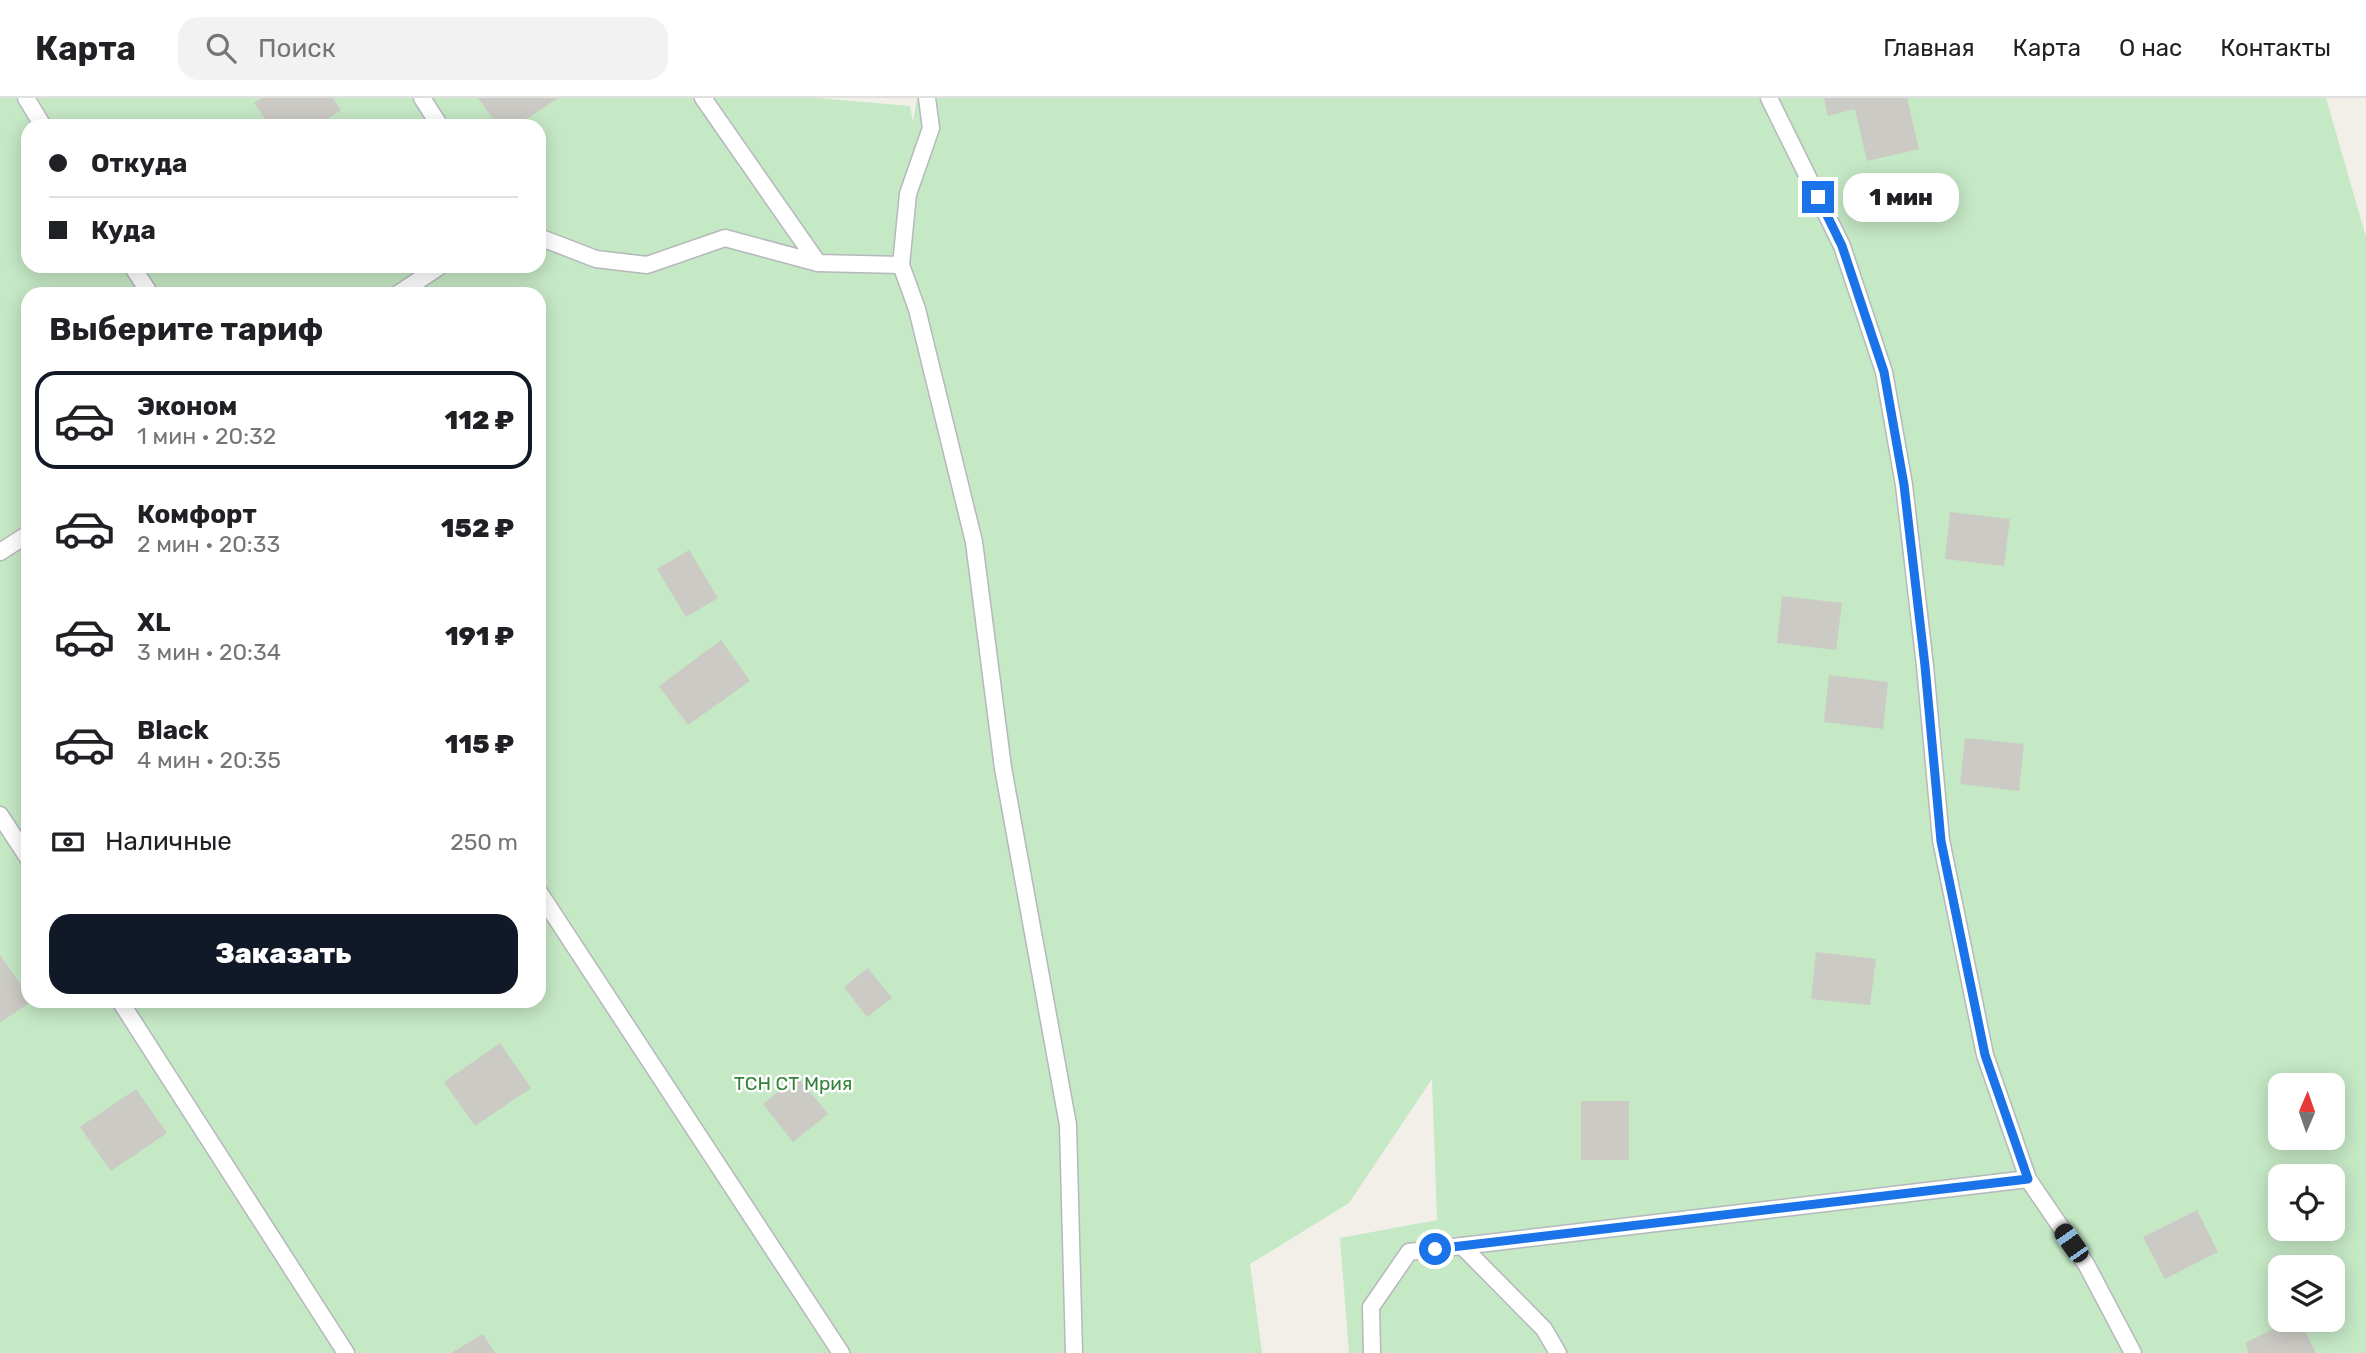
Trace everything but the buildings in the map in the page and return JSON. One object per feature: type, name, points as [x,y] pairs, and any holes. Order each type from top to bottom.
[{"type":"lane","points":[[26,98],[39,119]]},
{"type":"lane","points":[[422,98],[436,119]]},
{"type":"lane","points":[[703,98],[818,263]]},
{"type":"lane","points":[[927,98],[931,128],[908,194],[901,265],[917,309],[974,542],[1003,768],[1068,1125],[1074,1353]]},
{"type":"lane","points":[[1769,98],[1842,246],[1884,372],[1904,485],[1925,666],[1941,841],[1985,1055],[2028,1179],[2086,1264],[2133,1353]]},
{"type":"lane","points":[[546,240],[596,259],[647,265],[725,238],[818,263],[901,265]]},
{"type":"lane","points":[[408,287],[430,273]]},
{"type":"lane","points":[[0,552],[21,538]]},
{"type":"lane","points":[[0,815],[21,847]]},
{"type":"lane","points":[[546,903],[841,1353]]},
{"type":"lane","points":[[124,1008],[346,1353]]},
{"type":"lane","points":[[1372,1353],[1371,1307],[1409,1252],[2028,1179]]},
{"type":"lane","points":[[1462,1246],[1544,1329],[1558,1353]]},
{"type":"green space","name":"ТСН СТ Мрия","points":[[0,98],[818,98],[910,106],[913,122],[917,98],[2326,98],[2366,237],[2366,1353],[1349,1353],[1340,1238],[1437,1220],[1432,1079],[1349,1203],[1250,1264],[1262,1353],[0,1353]]},
{"type":"route","points":[[1435,1249],[2028,1179],[1985,1055],[1941,841],[1925,666],[1904,485],[1884,372],[1842,246],[1818,197]]}]
